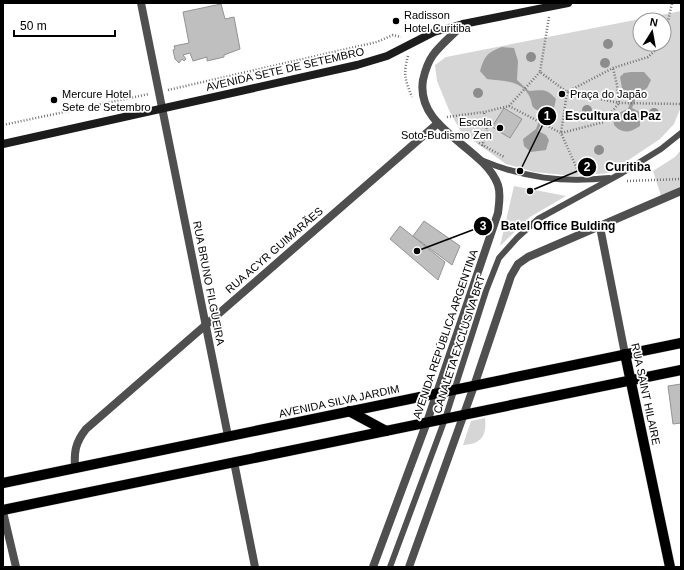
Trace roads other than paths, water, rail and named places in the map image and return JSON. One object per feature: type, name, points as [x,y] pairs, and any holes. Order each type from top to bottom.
[{"type":"main road","name":"AVENIDA SETE DE SETEMBRO","points":[[3,144],[357,65],[386,56],[434,32],[463,24],[550,5],[568,3]]},
{"type":"main road","name":"AVENIDA SILVA JARDIM","points":[[3,483],[681,343]]},
{"type":"main road","name":"RUA SAINT HILAIRE","points":[[625,354],[670,567]]},
{"type":"main road","points":[[3,511],[681,370]]},
{"type":"main road","points":[[349,411],[386,431]]},
{"type":"street","name":"RUA BRUNO FILGUEIRA","points":[[141,3],[228,436]]},
{"type":"street","name":"AVENIDA REPÚBLICA ARGENTINA","points":[[374,567],[427,422],[498,212],[500,198],[498,186],[480,159],[453,138],[438,123],[429,111],[424,96],[423,85],[425,70],[433,55],[463,24]]},
{"type":"street","name":"RUA ACYR GUIMARÃES","points":[[75,468],[76,446],[80,436],[86,429],[438,123]]},
{"type":"street","points":[[409,567],[464,415],[510,276],[518,264],[528,257],[681,191]]},
{"type":"street","name":"RUA SAINT HILAIRE","points":[[600,227],[625,354]]},
{"type":"street","points":[[234,462],[255,567]]},
{"type":"street","points":[[3,511],[16,567]]},
{"type":"lane","name":"CANALETA EXCLUSIVA BRT","points":[[390,567],[445,419],[486,291],[499,258],[517,238],[538,219],[613,178],[661,149],[681,133]]},
{"type":"lane","name":"CANALETA EXCLUSIVA BRT","points":[[480,159],[504,170],[541,178],[567,181],[587,181],[613,178]]},
{"type":"place","name":"Radisson Hotel Curitiba","points":[[396,21]]},
{"type":"place","name":"Praça do Japão","points":[[562,94]]},
{"type":"place","name":"Mercure Hotel Sete de Setembro","points":[[54,100]]},
{"type":"place","name":"Escola Soto-Budismo Zen","points":[[500,128]]},
{"type":"place","name":"Escultura da Paz","points":[[520,171]]},
{"type":"place","name":"Curitiba","points":[[530,191]]},
{"type":"place","name":"Batel Office Bulding","points":[[417,251]]}]
